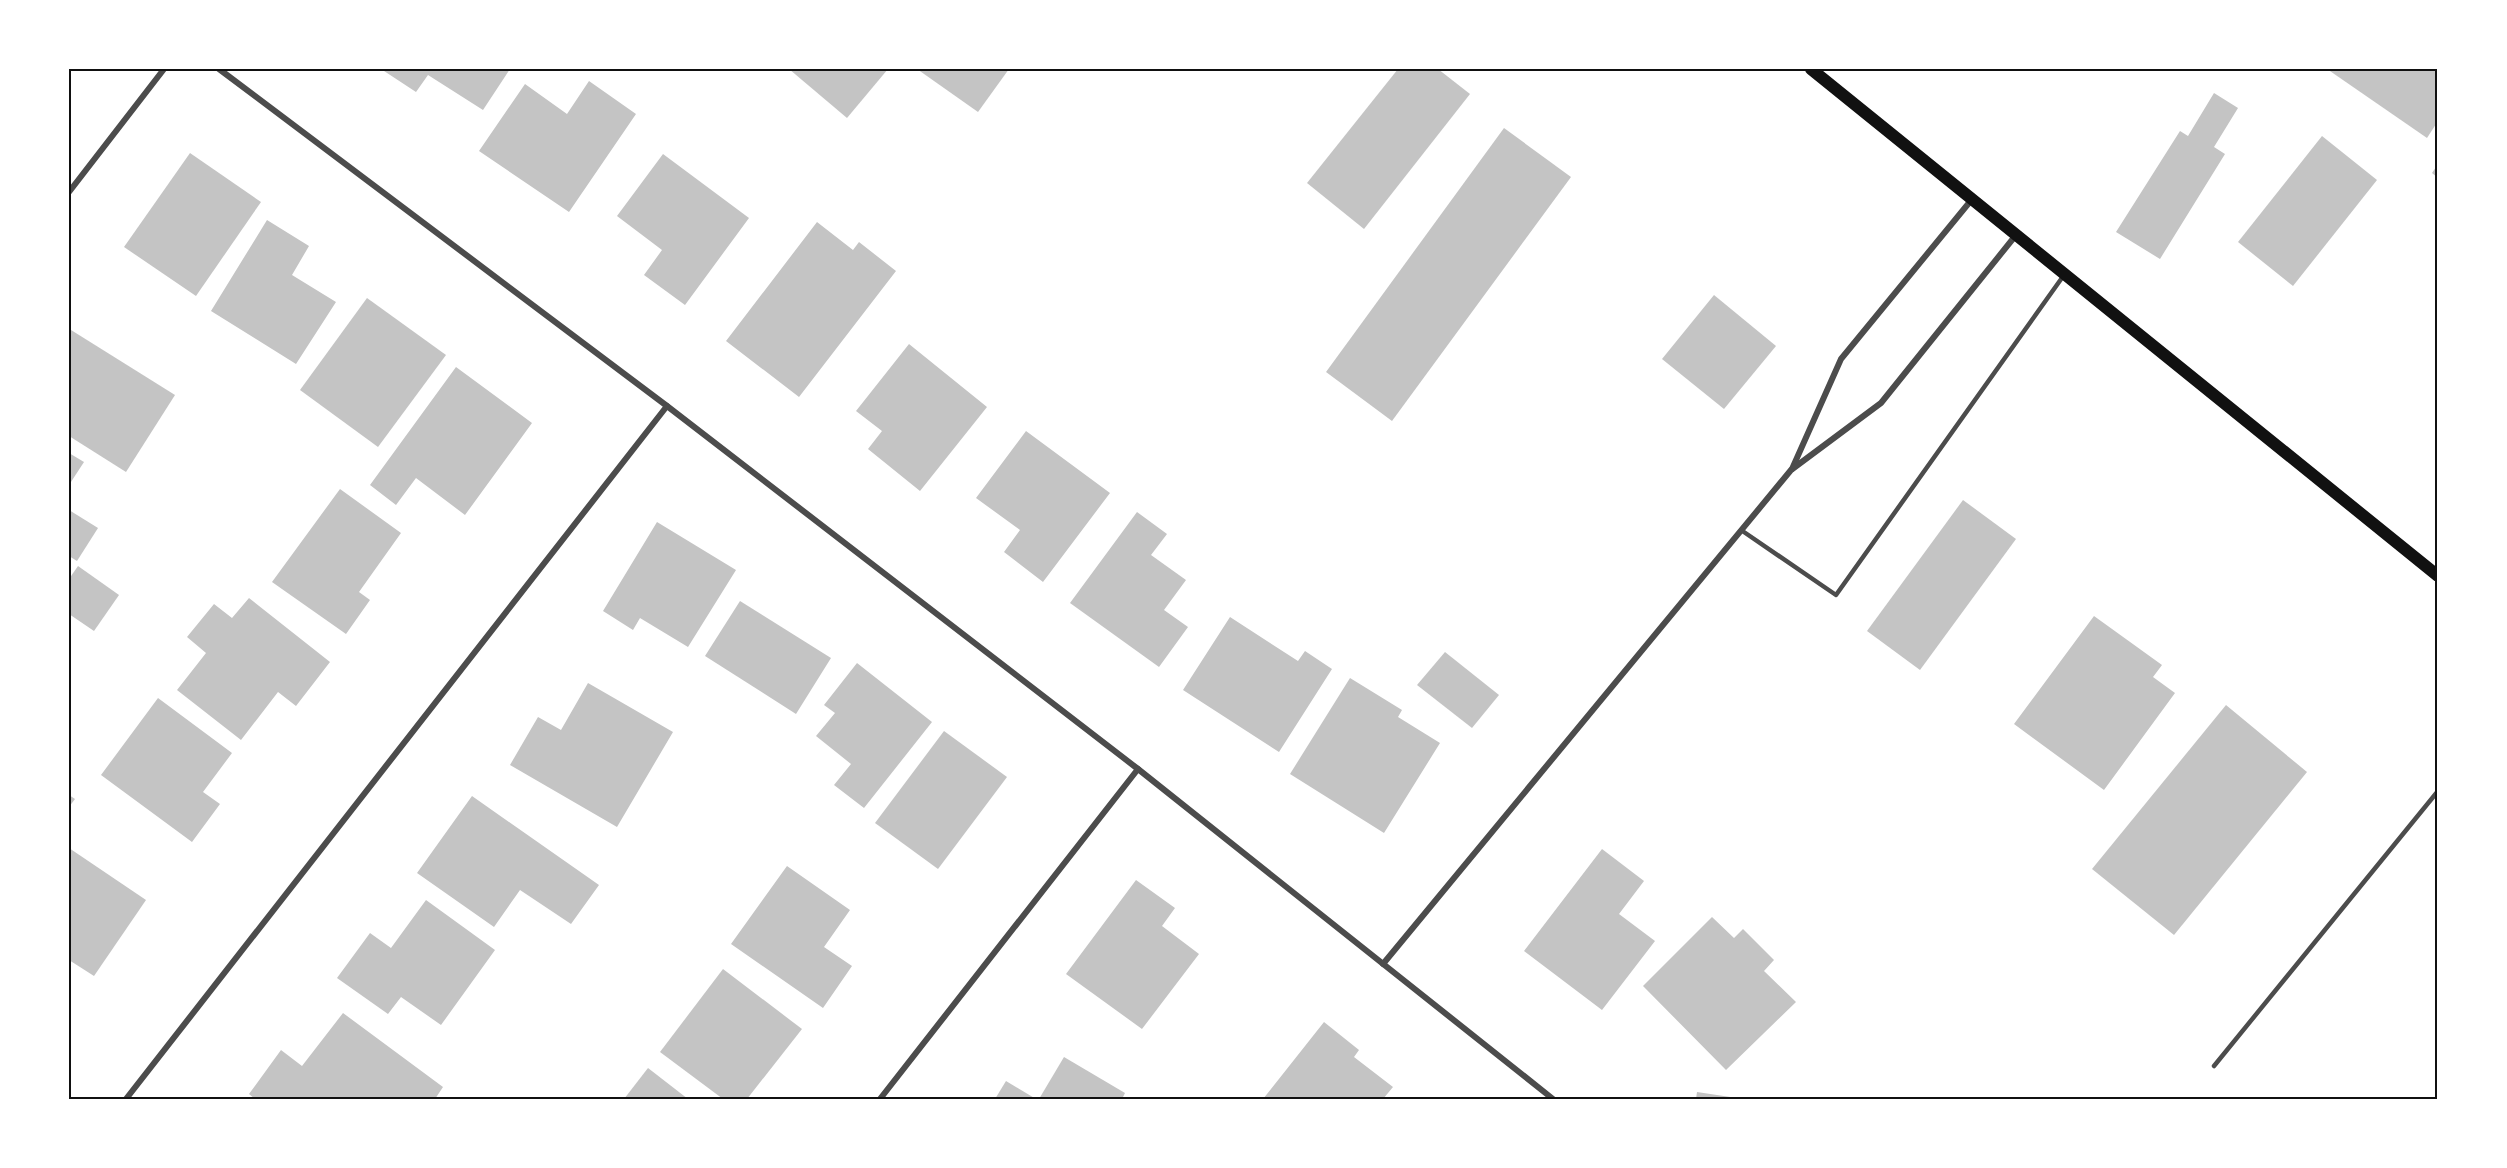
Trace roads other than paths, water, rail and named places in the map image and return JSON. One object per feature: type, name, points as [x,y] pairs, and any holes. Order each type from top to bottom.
[{"type":"main road","points":[[1811,69],[2438,576]]},
{"type":"street","points":[[69,192],[164,69]]},
{"type":"street","points":[[219,69],[667,406],[1138,770],[1552,1099]]},
{"type":"street","points":[[1791,470],[1841,359],[1973,198]]},
{"type":"street","points":[[1383,964],[1791,470],[1881,403],[2017,234]]},
{"type":"street","points":[[126,1099],[667,406]]},
{"type":"street","points":[[880,1099],[1138,770]]},
{"type":"lane","points":[[1741,530],[1836,595],[2066,273]]},
{"type":"lane","points":[[2214,1066],[2438,791]]}]
